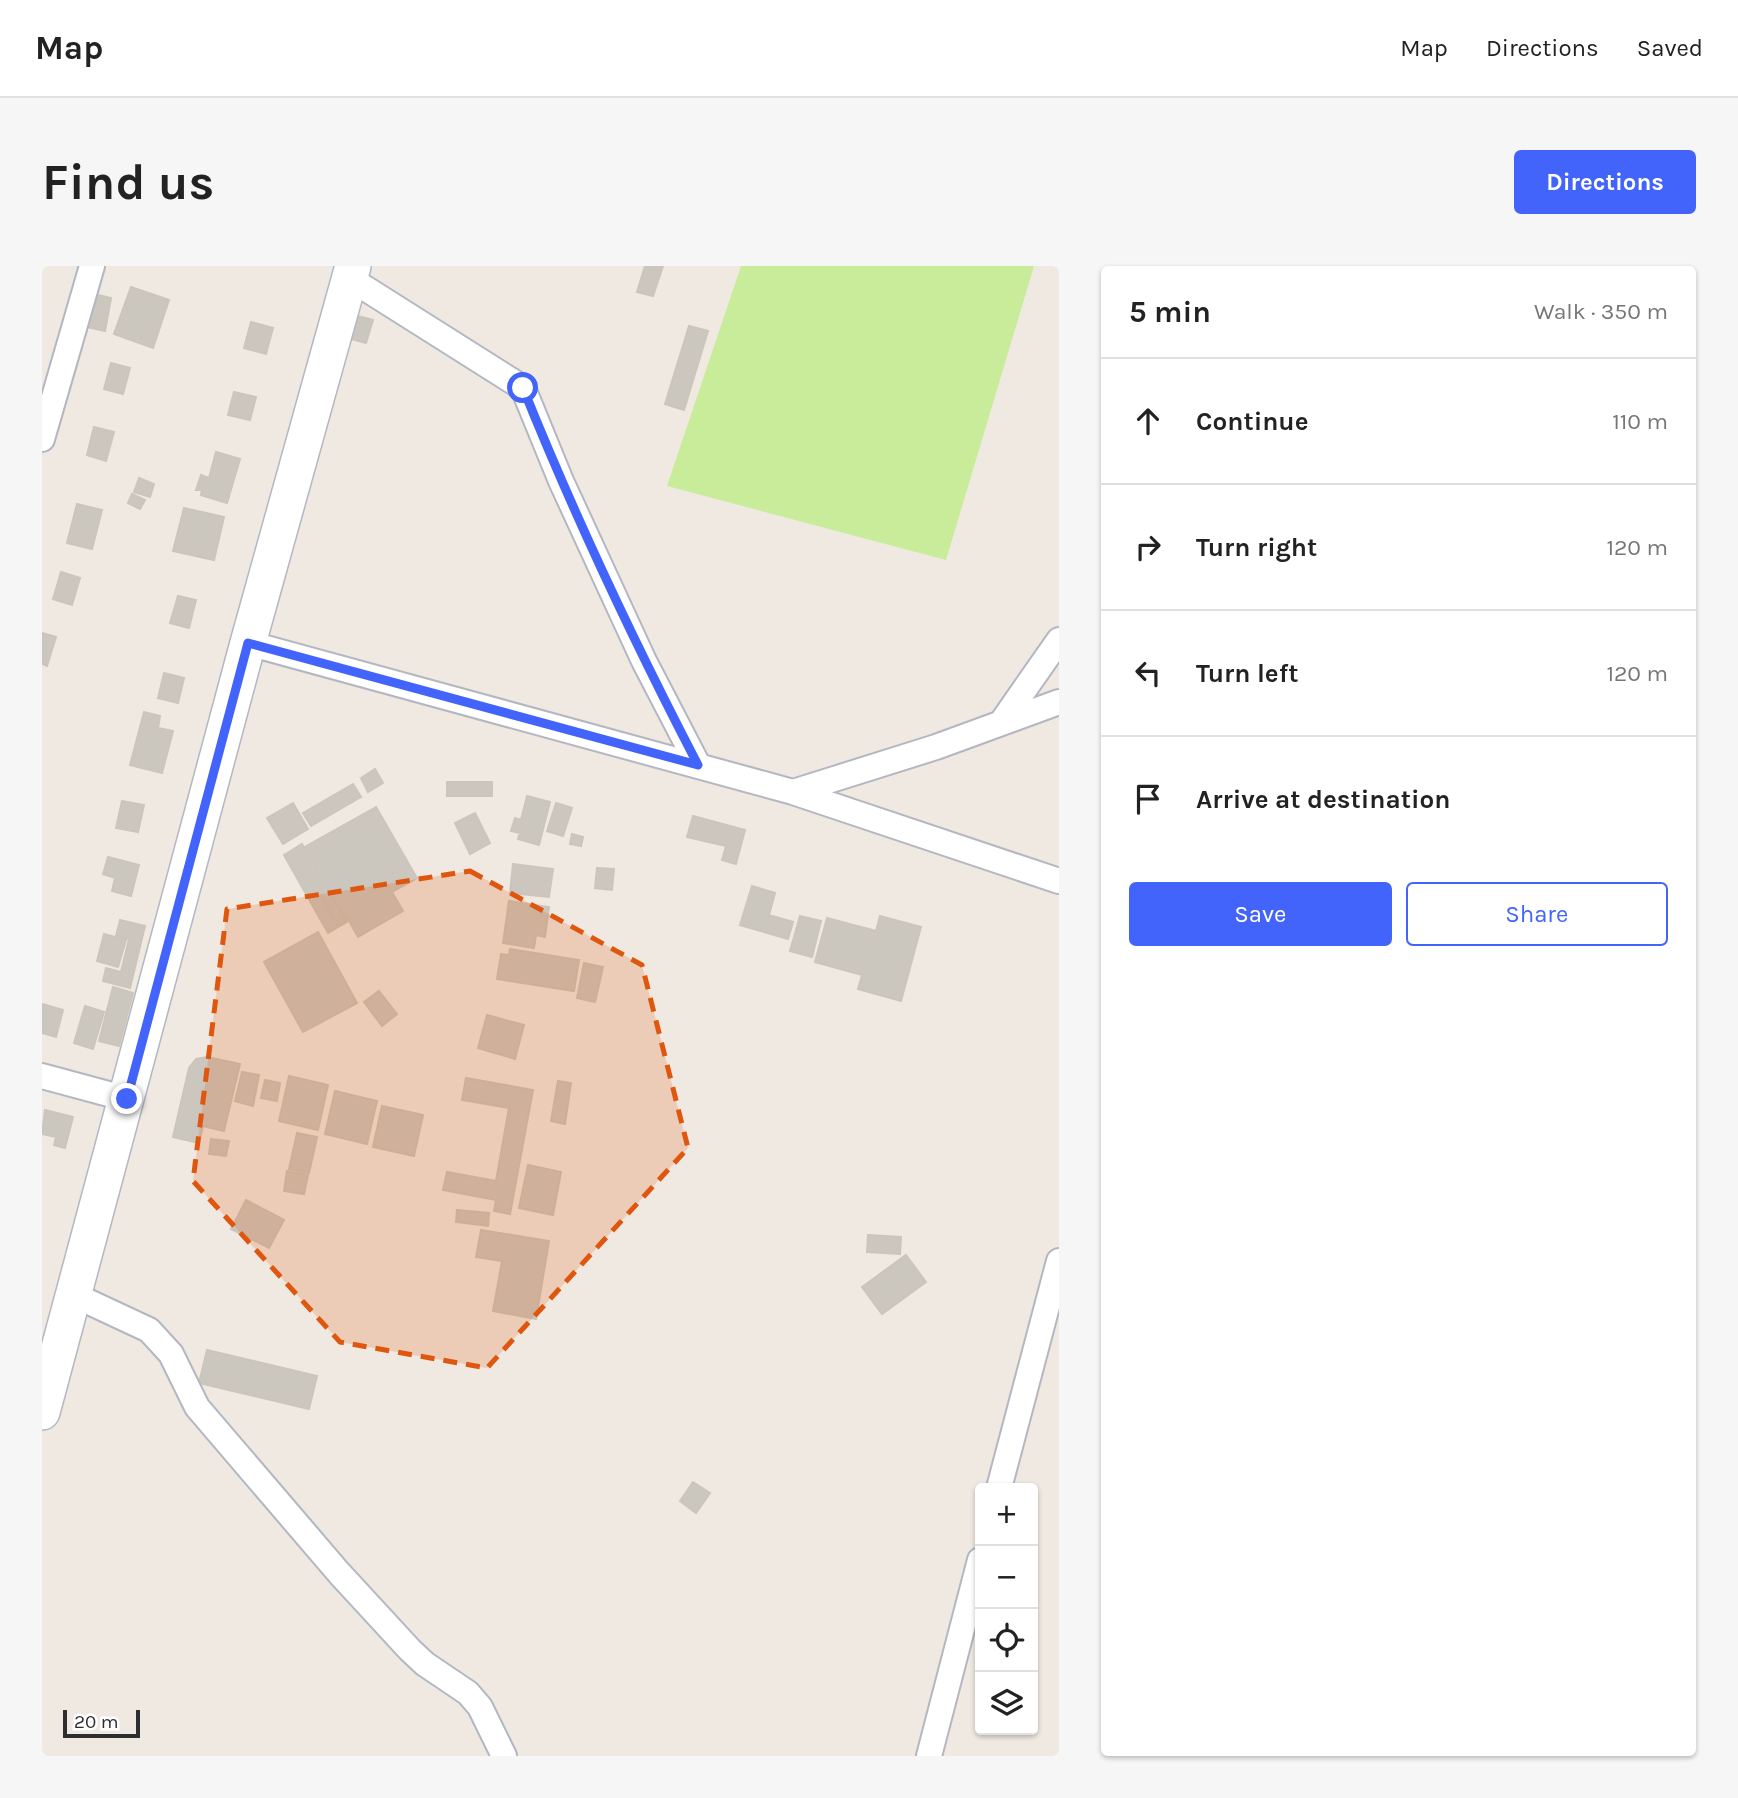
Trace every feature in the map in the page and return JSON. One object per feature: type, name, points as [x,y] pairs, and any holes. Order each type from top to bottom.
[{"type":"street","points":[[42,439],[48,394],[92,266]]},
{"type":"street","points":[[42,1412],[53,1328],[74,1295],[248,643],[351,272],[523,388],[561,481],[638,649],[698,765]]},
{"type":"street","points":[[1001,723],[1059,640]]},
{"type":"street","points":[[248,643],[793,792],[1059,881]]},
{"type":"street","points":[[793,792],[1059,702]]},
{"type":"street","points":[[42,1076],[127,1099]]},
{"type":"street","points":[[1000,1483],[1059,1261]]},
{"type":"street","points":[[74,1295],[149,1330],[171,1354],[197,1407],[339,1573],[410,1650],[425,1664],[468,1693],[480,1707],[505,1756]]},
{"type":"street","points":[[929,1756],[975,1579]]},
{"type":"highlighted area","points":[[470,871],[642,965],[688,1148],[487,1368],[340,1342],[193,1181],[227,909]]},
{"type":"green space","points":[[741,266],[1034,266],[946,560],[667,486]]},
{"type":"building","points":[[645,266],[663,266],[653,296],[637,292]]},
{"type":"building","points":[[131,287],[169,300],[153,348],[114,334]]},
{"type":"building","points":[[94,294],[111,298],[105,331],[87,327]]},
{"type":"building","points":[[358,316],[373,320],[366,343],[351,339]]},
{"type":"building","points":[[251,322],[273,328],[266,354],[244,348]]},
{"type":"building","points":[[689,326],[708,331],[684,410],[665,404]]},
{"type":"building","points":[[111,363],[130,368],[123,394],[104,389]]},
{"type":"building","points":[[234,392],[256,397],[250,420],[228,415]]},
{"type":"building","points":[[94,427],[114,432],[106,461],[87,455]]},
{"type":"building","points":[[216,452],[240,459],[227,503],[201,495],[202,490],[196,490],[201,475],[209,478]]},
{"type":"building","points":[[139,478],[154,484],[150,497],[134,492]]},
{"type":"building","points":[[132,494],[145,500],[140,509],[128,503]]},
{"type":"building","points":[[77,504],[102,510],[92,549],[67,543]]},
{"type":"building","points":[[184,508],[224,517],[214,560],[173,551]]},
{"type":"building","points":[[61,572],[80,578],[72,605],[53,599]]},
{"type":"building","points":[[178,596],[196,600],[189,628],[170,623]]},
{"type":"building","points":[[42,633],[56,637],[47,666],[42,664]]},
{"type":"building","points":[[164,673],[184,678],[178,703],[158,698]]},
{"type":"building","points":[[144,712],[160,716],[158,728],[173,731],[162,773],[130,765]]},
{"type":"building","points":[[375,769],[383,783],[368,792],[361,778]]},
{"type":"building","points":[[447,782],[492,782],[492,796],[447,796]]},
{"type":"building","points":[[353,784],[361,797],[311,826],[303,813]]},
{"type":"building","points":[[527,796],[550,802],[539,845],[518,839],[520,833],[511,831],[515,818],[521,820]]},
{"type":"building","points":[[122,801],[144,805],[138,832],[116,828]]},
{"type":"building","points":[[293,803],[308,829],[283,844],[267,818]]},
{"type":"building","points":[[556,803],[572,808],[563,836],[547,831]]},
{"type":"building","points":[[376,807],[417,878],[392,892],[403,911],[358,937],[348,919],[338,925],[296,852]]},
{"type":"building","points":[[475,813],[490,843],[470,854],[455,823]]},
{"type":"building","points":[[693,816],[745,830],[736,864],[722,860],[726,846],[687,837]]},
{"type":"building","points":[[572,834],[583,837],[581,846],[570,844]]},
{"type":"building","points":[[302,844],[347,922],[328,933],[284,855]]},
{"type":"building","points":[[108,857],[139,865],[131,896],[112,891],[115,878],[103,874]]},
{"type":"building","points":[[513,864],[553,869],[549,897],[510,893]]},
{"type":"building","points":[[597,868],[614,869],[612,890],[595,888]]},
{"type":"building","points":[[752,886],[775,893],[769,915],[793,922],[788,939],[740,925]]},
{"type":"building","points":[[509,901],[549,907],[545,937],[536,935],[534,948],[503,943]]},
{"type":"building","points":[[800,916],[821,921],[812,957],[790,951]]},
{"type":"building","points":[[880,916],[921,927],[901,1001],[858,989],[862,975],[815,962],[827,918],[876,931]]},
{"type":"building","points":[[120,920],[145,926],[130,988],[103,981],[106,968],[121,972],[129,939],[116,936]]},
{"type":"building","points":[[318,932],[357,1003],[303,1032],[264,962]]},
{"type":"building","points":[[104,934],[126,940],[118,967],[97,961]]},
{"type":"building","points":[[510,949],[579,960],[574,991],[497,979],[501,954],[509,955]]},
{"type":"building","points":[[584,963],[603,967],[595,1002],[577,998]]},
{"type":"building","points":[[113,987],[133,993],[119,1046],[99,1041]]},
{"type":"building","points":[[379,991],[397,1014],[382,1026],[364,1002]]},
{"type":"building","points":[[42,1004],[63,1010],[56,1037],[42,1033]]},
{"type":"building","points":[[85,1006],[104,1012],[93,1049],[74,1043]]},
{"type":"building","points":[[487,1015],[524,1025],[515,1059],[478,1048]]},
{"type":"building","points":[[207,1057],[240,1064],[224,1131],[203,1126],[199,1143],[173,1137],[189,1068],[196,1059]]},
{"type":"building","points":[[242,1072],[259,1075],[253,1106],[235,1101]]},
{"type":"building","points":[[289,1076],[328,1085],[318,1130],[279,1121]]},
{"type":"building","points":[[466,1078],[533,1090],[510,1214],[494,1211],[496,1200],[443,1190],[447,1172],[496,1181],[509,1108],[462,1100]]},
{"type":"building","points":[[265,1080],[280,1083],[277,1101],[261,1098]]},
{"type":"building","points":[[558,1081],[571,1083],[565,1124],[551,1121]]},
{"type":"building","points":[[335,1091],[377,1101],[367,1144],[325,1134]]},
{"type":"building","points":[[382,1106],[423,1115],[414,1156],[373,1147]]},
{"type":"building","points":[[45,1110],[73,1117],[65,1148],[54,1145],[56,1137],[42,1134]]},
{"type":"building","points":[[297,1133],[317,1137],[309,1173],[289,1169]]},
{"type":"building","points":[[211,1139],[229,1141],[226,1156],[209,1154]]},
{"type":"building","points":[[528,1165],[561,1172],[553,1215],[519,1208]]},
{"type":"building","points":[[287,1171],[308,1175],[304,1194],[284,1191]]},
{"type":"building","points":[[246,1200],[284,1220],[269,1248],[231,1229]]},
{"type":"building","points":[[457,1210],[489,1213],[488,1226],[456,1222]]},
{"type":"building","points":[[481,1230],[549,1241],[536,1319],[493,1311],[502,1261],[476,1257]]},
{"type":"building","points":[[868,1235],[901,1237],[900,1254],[867,1252]]},
{"type":"building","points":[[906,1255],[926,1282],[882,1314],[862,1287]]},
{"type":"building","points":[[207,1350],[317,1376],[309,1409],[199,1383]]},
{"type":"building","points":[[693,1482],[710,1493],[696,1513],[680,1501]]},
{"type":"route","points":[[127,1099],[248,643],[698,765],[644,661],[561,481],[523,388]]}]
